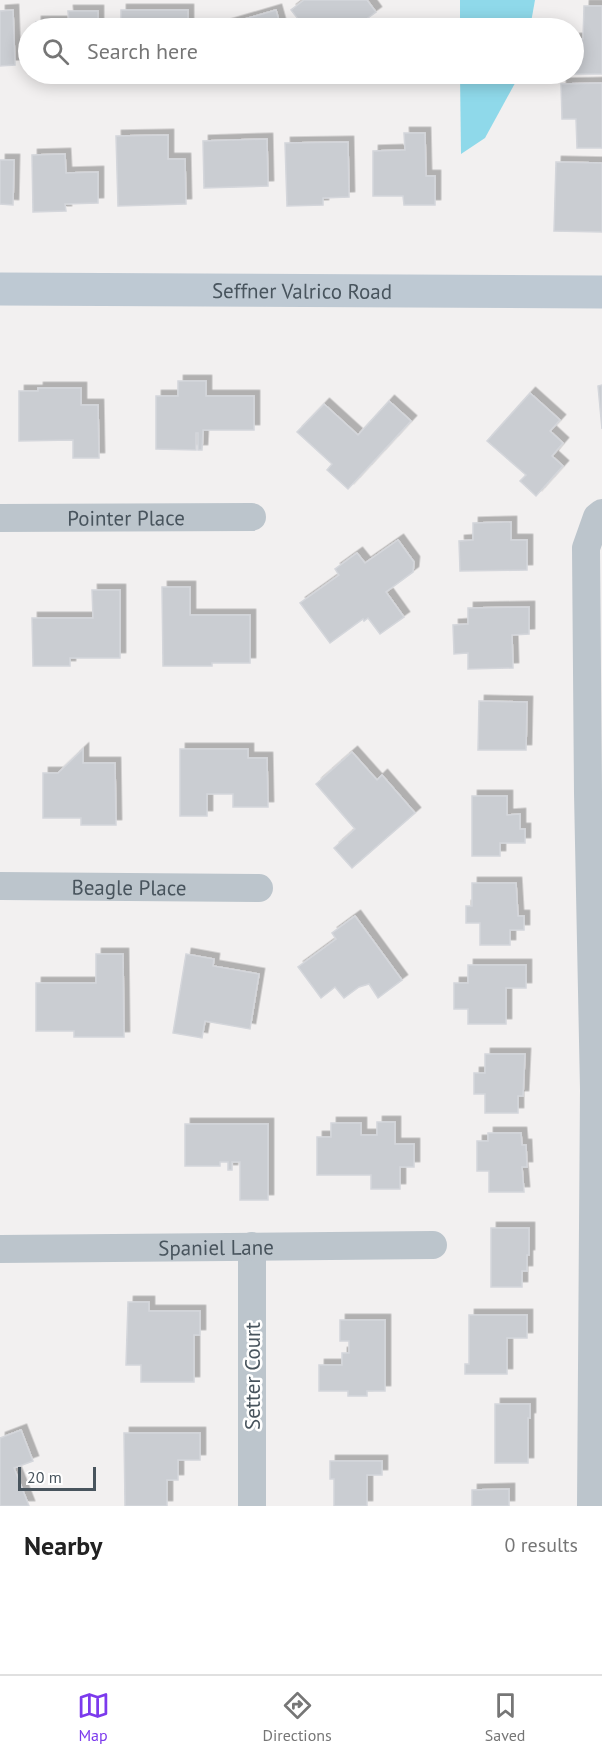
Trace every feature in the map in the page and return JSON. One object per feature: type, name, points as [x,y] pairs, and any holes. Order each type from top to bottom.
[{"type":"street","name":"Seffner Valrico Road","points":[[0,289],[602,292]]},
{"type":"street","points":[[591,1506],[598,1090],[595,793],[586,548],[597,517],[602,513]]},
{"type":"street","name":"Pointer Place","points":[[0,518],[252,517]]},
{"type":"street","name":"Beagle Place","points":[[0,885],[259,888]]},
{"type":"street","name":"Spaniel Lane","points":[[0,1249],[433,1245]]},
{"type":"street","name":"Setter Court","points":[[252,1246],[252,1506]]},
{"type":"water","points":[[460,0],[535,0],[532,18],[460,18]]},
{"type":"water","points":[[460,84],[515,84],[485,138],[461,154]]},
{"type":"building","points":[[304,0],[367,0],[376,12],[368,18],[297,18],[291,10]]},
{"type":"building","points":[[584,6],[602,6],[602,74],[584,74]]},
{"type":"building","points":[[13,10],[15,65],[0,66],[0,11]]},
{"type":"building","points":[[121,10],[188,10],[188,18],[121,18]]},
{"type":"building","points":[[276,10],[278,18],[248,18]]},
{"type":"building","points":[[68,11],[98,11],[98,18],[69,18]]},
{"type":"building","points":[[602,83],[602,148],[577,148],[576,119],[562,119],[561,84]]},
{"type":"building","points":[[404,133],[425,133],[426,176],[435,176],[435,205],[404,205],[403,196],[373,196],[373,151],[405,150]]},
{"type":"building","points":[[168,135],[168,159],[185,159],[186,204],[118,206],[116,136]]},
{"type":"building","points":[[267,139],[268,186],[204,188],[203,141]]},
{"type":"building","points":[[348,142],[349,197],[323,198],[323,205],[287,206],[285,143]]},
{"type":"building","points":[[65,154],[66,173],[98,172],[98,203],[65,204],[66,211],[33,212],[32,155]]},
{"type":"building","points":[[0,160],[14,160],[13,205],[0,204]]},
{"type":"building","points":[[556,162],[602,163],[602,232],[554,231]]},
{"type":"building","points":[[178,381],[206,381],[206,396],[254,396],[254,430],[203,430],[202,450],[198,450],[198,433],[196,433],[196,450],[156,449],[156,396],[178,396]]},
{"type":"building","points":[[602,385],[602,429],[598,386]]},
{"type":"building","points":[[38,388],[81,388],[81,405],[98,405],[99,458],[73,458],[73,440],[19,441],[19,391],[38,391]]},
{"type":"building","points":[[530,393],[560,420],[550,431],[563,443],[552,456],[563,466],[536,496],[520,481],[526,475],[487,441]]},
{"type":"building","points":[[389,401],[411,421],[348,489],[327,470],[332,464],[297,432],[324,404],[358,435]]},
{"type":"building","points":[[511,522],[511,540],[527,540],[527,570],[460,571],[459,541],[473,540],[473,523]]},
{"type":"building","points":[[398,540],[414,562],[413,572],[386,592],[404,617],[380,634],[368,618],[364,621],[363,619],[330,643],[300,603],[339,575],[335,569],[357,553],[365,563]]},
{"type":"building","points":[[162,587],[190,587],[190,615],[250,615],[250,663],[163,666]]},
{"type":"building","points":[[92,590],[120,590],[120,658],[70,658],[70,666],[33,666],[32,618],[93,618]]},
{"type":"building","points":[[529,607],[529,634],[512,635],[513,668],[468,669],[468,653],[454,654],[453,625],[468,624],[468,608]]},
{"type":"building","points":[[479,701],[527,702],[526,750],[478,750]]},
{"type":"building","points":[[83,749],[83,763],[115,763],[116,825],[81,825],[81,818],[43,818],[43,773],[58,773]]},
{"type":"building","points":[[180,749],[248,749],[248,758],[267,758],[268,807],[233,807],[233,794],[207,794],[207,816],[180,816]]},
{"type":"building","points":[[352,752],[377,780],[382,775],[415,813],[352,868],[334,848],[355,829],[316,784]]},
{"type":"building","points":[[472,796],[507,796],[507,815],[520,814],[520,829],[525,829],[525,843],[500,843],[500,856],[472,856]]},
{"type":"building","points":[[472,883],[516,883],[518,916],[524,916],[524,930],[510,930],[510,945],[480,945],[480,923],[466,923],[466,906],[472,906]]},
{"type":"building","points":[[355,916],[402,980],[378,998],[369,984],[359,987],[344,998],[335,987],[321,998],[298,967],[336,939],[332,933]]},
{"type":"building","points":[[96,954],[123,954],[124,1037],[74,1037],[74,1031],[36,1031],[36,983],[96,983]]},
{"type":"building","points":[[186,954],[214,959],[213,966],[259,974],[250,1029],[205,1021],[202,1038],[173,1033]]},
{"type":"building","points":[[468,965],[526,965],[526,988],[506,988],[506,1024],[468,1024],[468,1009],[454,1009],[454,983],[468,983]]},
{"type":"building","points":[[485,1054],[525,1054],[523,1096],[518,1096],[518,1113],[485,1113],[485,1094],[474,1094],[474,1073],[485,1073]]},
{"type":"building","points":[[377,1122],[395,1122],[395,1144],[414,1144],[414,1167],[400,1167],[400,1189],[371,1189],[371,1175],[317,1175],[317,1137],[331,1137],[331,1123],[361,1123],[361,1135],[377,1135]]},
{"type":"building","points":[[185,1124],[268,1124],[268,1200],[240,1200],[240,1162],[232,1162],[232,1170],[228,1170],[228,1162],[220,1162],[220,1166],[185,1166]]},
{"type":"building","points":[[488,1133],[521,1133],[522,1145],[526,1145],[527,1167],[522,1167],[524,1192],[489,1192],[489,1171],[477,1171],[477,1141],[488,1141]]},
{"type":"building","points":[[491,1228],[529,1228],[529,1255],[527,1255],[527,1271],[522,1271],[522,1287],[491,1287]]},
{"type":"building","points":[[128,1302],[149,1302],[149,1311],[200,1311],[200,1335],[194,1335],[194,1382],[141,1382],[141,1365],[126,1365]]},
{"type":"building","points":[[469,1315],[527,1315],[527,1338],[507,1338],[507,1374],[465,1374],[465,1364],[469,1364]]},
{"type":"building","points":[[340,1320],[385,1320],[385,1391],[367,1391],[367,1396],[348,1396],[348,1391],[319,1391],[319,1365],[342,1365],[342,1353],[349,1353],[349,1341],[340,1341]]},
{"type":"building","points":[[495,1404],[530,1404],[528,1463],[495,1463]]},
{"type":"building","points":[[21,1430],[33,1461],[14,1468],[29,1506],[0,1506],[0,1438]]},
{"type":"building","points":[[124,1433],[200,1433],[200,1460],[178,1460],[178,1480],[167,1480],[167,1506],[125,1506]]},
{"type":"building","points":[[330,1461],[382,1461],[382,1475],[367,1475],[367,1506],[334,1506],[334,1479],[330,1479]]},
{"type":"building","points":[[509,1489],[509,1506],[472,1506],[472,1490]]}]
